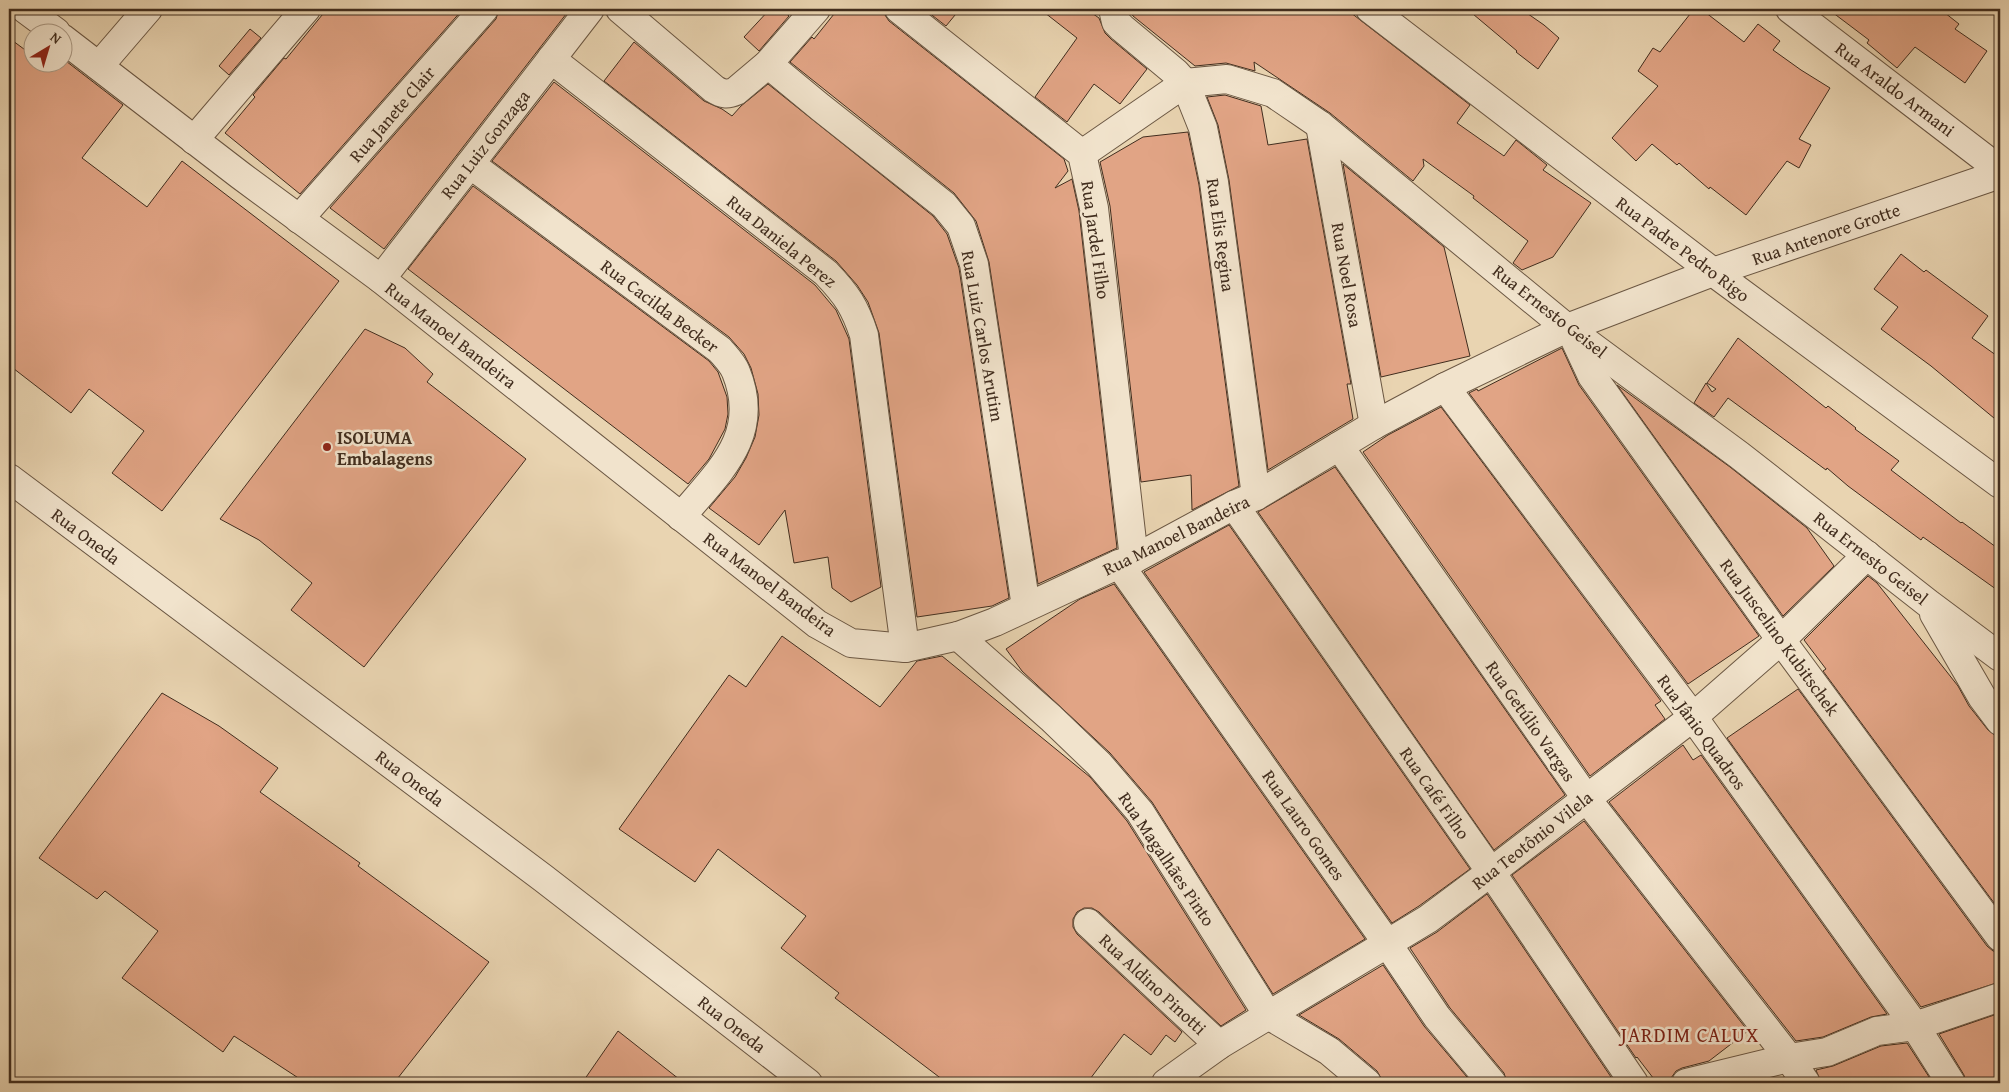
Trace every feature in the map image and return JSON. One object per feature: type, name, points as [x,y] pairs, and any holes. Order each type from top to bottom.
[{"type":"street","points":[[25,9],[43,22]]},
{"type":"street","points":[[99,66],[148,9]]},
{"type":"street","points":[[194,140],[306,9]]},
{"type":"street","name":"Rua Janete Clair","points":[[300,219],[484,9]]},
{"type":"street","name":"Rua Luiz Gonzaga","points":[[380,279],[590,9]]},
{"type":"street","points":[[631,12],[714,89],[722,94],[736,91],[768,64],[816,9]]},
{"type":"street","points":[[899,9],[1082,154]]},
{"type":"street","name":"Rua Elis Regina","points":[[1113,9],[1116,22],[1176,73],[1185,83],[1203,128],[1214,182],[1245,501]]},
{"type":"street","name":"Rua Padre Pedro Rigo","points":[[1370,9],[1714,272],[2000,484]]},
{"type":"street","name":"Rua Araldo Armani","points":[[1790,9],[2000,172]]},
{"type":"street","name":"Rua Manoel Bandeira","points":[[72,46],[194,140],[380,279],[817,624],[851,643],[905,648],[958,636],[1026,607],[1126,562],[1245,501],[1374,425],[1445,387],[1569,328]]},
{"type":"street","name":"Rua Daniela Perez","points":[[551,59],[826,273],[846,294],[858,316],[864,336],[905,648]]},
{"type":"street","name":"Rua Luiz Carlos Arutim","points":[[768,64],[820,108],[944,205],[961,226],[974,264],[1026,607]]},
{"type":"street","name":"Rua Ernesto Geisel","points":[[1082,154],[1185,83],[1227,79],[1273,93],[1320,125],[1569,328],[1740,454],[1928,604],[2000,656]]},
{"type":"street","name":"Rua Noel Rosa","points":[[1320,125],[1374,425]]},
{"type":"street","name":"Rua Jardel Filho","points":[[1082,154],[1094,208],[1126,562]]},
{"type":"street","name":"Rua Cacilda Becker","points":[[470,164],[720,350],[736,370],[743,399],[742,430],[730,459],[681,517]]},
{"type":"street","name":"Rua Antenore Grotte","points":[[1569,328],[1714,272],[2000,172]]},
{"type":"street","name":"Rua Juscelino Kubitschek","points":[[1569,328],[1592,376],[1781,640],[2000,937]]},
{"type":"street","name":"Rua Jânio Quadros","points":[[1445,387],[1692,717],[1915,1026],[1951,1083]]},
{"type":"street","name":"Rua Getúlio Vargas","points":[[1339,446],[1586,798],[1789,1058],[1806,1083]]},
{"type":"street","name":"Rua Oneda","points":[[9,478],[542,878],[808,1083]]},
{"type":"street","name":"Rua Café Filho","points":[[1245,501],[1491,872],[1634,1083]]},
{"type":"street","name":"Rua Teotônio Vilela","points":[[1166,1083],[1219,1045],[1428,919],[1491,872],[1692,717],[1781,640],[1867,555]]},
{"type":"street","name":"Rua Lauro Gomes","points":[[1126,562],[1437,1017],[1492,1083]]},
{"type":"street","points":[[1928,604],[1982,697],[2000,721]]},
{"type":"street","name":"Rua Magalhães Pinto","points":[[958,636],[1051,718],[1099,764],[1140,812],[1268,1015]]},
{"type":"street","name":"Rua Aldino Pinotti","points":[[1088,923],[1219,1045]]},
{"type":"street","points":[[1686,1083],[1789,1058],[1827,1052],[1877,1031],[1915,1026],[2000,997]]},
{"type":"street","points":[[1268,1015],[1329,1050],[1367,1083]]},
{"type":"building","points":[[327,9],[463,9],[300,194],[225,133],[255,97],[253,95],[284,58],[286,59]]},
{"type":"building","points":[[499,9],[570,9],[384,249],[330,208],[496,19]]},
{"type":"building","points":[[770,9],[781,9],[789,16],[759,51],[744,37]]},
{"type":"building","points":[[838,9],[884,9],[889,21],[1064,159],[1068,171],[1055,188],[1072,179],[1079,211],[1117,548],[1038,584],[989,262],[976,221],[954,193],[790,62],[812,37],[814,39]]},
{"type":"building","points":[[924,9],[960,9],[946,26]]},
{"type":"building","points":[[1040,9],[1086,9],[1099,18],[1105,33],[1111,39],[1147,69],[1120,104],[1094,84],[1067,122],[1035,97],[1077,38]]},
{"type":"building","points":[[1129,9],[1346,9],[1470,105],[1457,123],[1504,156],[1516,140],[1547,165],[1543,170],[1591,203],[1553,257],[1522,270],[1513,263],[1528,241],[1473,198],[1474,196],[1423,159],[1424,166],[1413,181],[1330,113],[1254,62],[1255,71],[1226,63],[1195,66],[1133,16]]},
{"type":"building","points":[[1467,9],[1521,9],[1559,38],[1538,69]]},
{"type":"building","points":[[1694,9],[1701,9],[1744,42],[1758,24],[1780,41],[1773,50],[1830,88],[1799,139],[1811,145],[1799,168],[1787,161],[1746,215],[1710,187],[1709,189],[1679,163],[1677,165],[1652,144],[1636,161],[1612,138],[1658,86],[1638,71],[1653,48],[1660,52]]},
{"type":"building","points":[[1828,9],[1940,9],[1959,24],[1955,29],[1987,51],[1965,83],[1915,47],[1897,68],[1867,43],[1869,40]]},
{"type":"building","points":[[250,29],[261,38],[229,75],[219,66]]},
{"type":"building","points":[[9,38],[22,48],[22,72],[72,72],[72,66],[123,105],[82,158],[147,207],[182,161],[339,281],[162,511],[112,473],[144,431],[89,389],[71,413],[9,365]]},
{"type":"building","points":[[634,42],[704,101],[732,116],[768,84],[933,216],[947,234],[959,268],[1009,598],[992,606],[917,617],[879,333],[868,302],[857,285],[836,261],[604,81]]},
{"type":"building","points":[[554,82],[815,285],[836,310],[849,339],[881,587],[851,602],[832,588],[828,557],[794,563],[785,510],[759,545],[709,508],[735,477],[755,437],[759,415],[758,394],[751,368],[744,354],[729,337],[492,161]]},
{"type":"building","points":[[1225,95],[1261,106],[1268,145],[1307,139],[1351,384],[1347,384],[1353,419],[1268,470],[1229,180],[1218,125],[1207,97]]},
{"type":"building","points":[[1188,132],[1199,185],[1239,486],[1192,510],[1191,475],[1141,482],[1110,206],[1100,162],[1143,137]]},
{"type":"building","points":[[1343,164],[1444,247],[1470,356],[1381,377]]},
{"type":"building","points":[[473,186],[709,361],[718,372],[727,397],[728,414],[725,429],[709,459],[688,484],[408,269]]},
{"type":"building","points":[[1901,254],[1988,316],[1972,338],[2000,358],[2000,423],[1931,366],[1881,329],[1898,307],[1874,289]]},
{"type":"building","points":[[365,329],[405,348],[433,374],[427,382],[526,459],[364,667],[291,610],[312,583],[259,540],[220,519]]},
{"type":"building","points":[[1738,338],[1826,408],[1828,406],[1855,429],[1899,461],[1891,470],[2000,550],[2000,592],[1923,537],[1921,540],[1848,486],[1827,468],[1826,470],[1728,398],[1714,417],[1694,403],[1706,383],[1712,392],[1716,389],[1707,383]]},
{"type":"building","points":[[1562,348],[1579,385],[1759,636],[1688,684],[1469,393],[1477,389],[1478,391]]},
{"type":"building","points":[[1617,385],[1730,467],[1807,528],[1834,566],[1783,616]]},
{"type":"building","points":[[1441,407],[1661,701],[1655,705],[1665,719],[1590,776],[1363,452],[1388,435]]},
{"type":"building","points":[[1335,467],[1565,795],[1494,850],[1258,512]]},
{"type":"building","points":[[1229,525],[1470,869],[1392,923],[1144,572]]},
{"type":"building","points":[[1868,576],[1877,583],[1958,686],[1969,706],[1988,730],[2000,741],[2000,911],[1823,671],[1826,669],[1804,640]]},
{"type":"building","points":[[1114,584],[1365,939],[1273,994],[1152,802],[1110,753],[1022,671],[1006,649],[1080,599]]},
{"type":"building","points":[[782,636],[880,707],[917,661],[942,656],[1090,777],[1127,821],[1246,1010],[1221,1026],[1099,912],[1092,908],[1084,908],[1077,912],[1073,919],[1073,927],[1077,934],[1182,1032],[1175,1042],[1166,1035],[1151,1055],[1124,1034],[1087,1083],[947,1083],[835,998],[839,993],[781,948],[806,916],[718,849],[695,882],[619,829],[729,675],[746,687]]},
{"type":"building","points":[[1798,689],[1987,946],[1993,951],[2000,952],[2000,982],[1921,1007],[1727,738]]},
{"type":"building","points":[[162,693],[219,726],[278,768],[260,792],[360,863],[358,866],[489,962],[394,1083],[306,1083],[234,1036],[223,1052],[122,978],[158,931],[105,891],[97,899],[39,858]]},
{"type":"building","points":[[1683,745],[1693,760],[1701,755],[1887,1014],[1871,1017],[1823,1037],[1796,1041],[1609,802]]},
{"type":"building","points":[[1584,821],[1748,1031],[1709,1061],[1676,1071],[1671,1078],[1671,1083],[1657,1083],[1636,1058],[1512,875]]},
{"type":"building","points":[[1487,894],[1611,1077],[1602,1083],[1507,1083],[1504,1073],[1450,1008],[1410,948],[1437,932]]},
{"type":"building","points":[[1383,965],[1424,1026],[1472,1083],[1387,1083],[1382,1080],[1377,1071],[1339,1039],[1299,1015]]},
{"type":"building","points":[[2000,1013],[2000,1083],[1966,1083],[1964,1075],[1939,1034]]},
{"type":"building","points":[[618,1031],[684,1083],[582,1083]]},
{"type":"building","points":[[1907,1043],[1933,1083],[1821,1083],[1816,1070],[1833,1066],[1881,1046]]},
{"type":"place","name":"ISOLUMA Embalagens","points":[[327,447]]},
{"type":"district","name":"JARDIM CALUX","points":[[1690,1034]]}]
